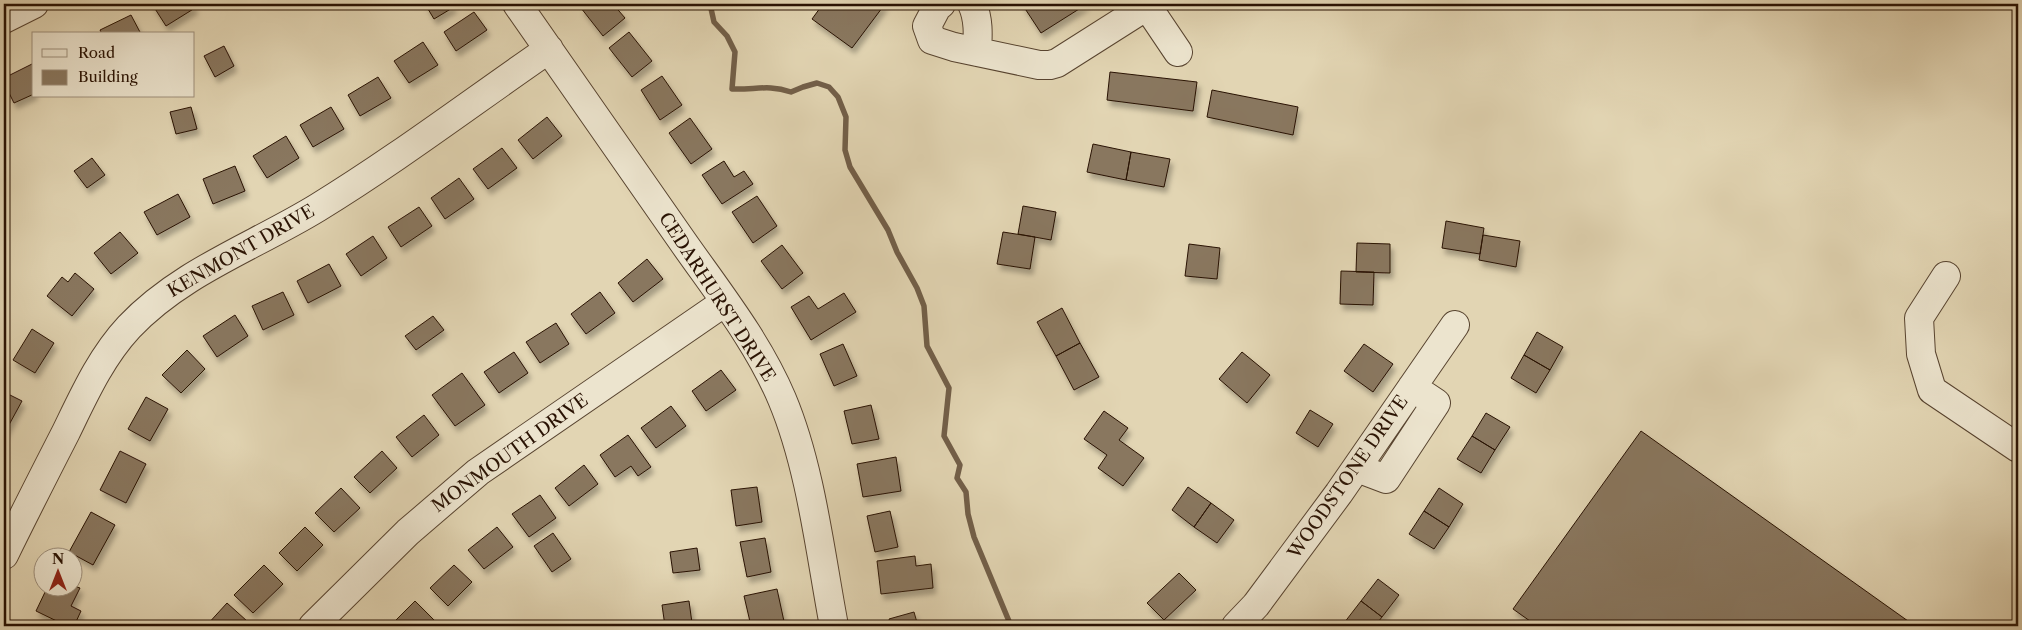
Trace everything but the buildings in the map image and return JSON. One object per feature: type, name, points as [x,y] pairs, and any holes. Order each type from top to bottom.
[{"type":"street","points":[[4,19],[34,4]]},
{"type":"street","name":"CEDARHURST DRIVE","points":[[517,4],[725,302],[759,354],[782,398],[795,434],[806,475],[834,626]]},
{"type":"street","points":[[941,4],[937,7],[927,26],[932,40],[1039,65],[1057,63],[1148,5],[1178,52]]},
{"type":"street","points":[[972,4],[986,54]]},
{"type":"street","name":"KENMONT DRIVE","points":[[4,556],[93,377],[128,327],[162,296],[194,274],[270,235],[342,192],[549,49]]},
{"type":"street","points":[[1946,276],[1919,318],[1920,354],[1932,390],[2018,448]]},
{"type":"street","name":"MONMOUTH DRIVE","points":[[314,626],[408,532],[478,472],[725,302]]},
{"type":"street","name":"WOODSTONE DRIVE","points":[[1236,626],[1256,605],[1357,468],[1455,325]]},
{"type":"waterway","points":[[710,4],[714,22],[727,36],[735,52],[732,89],[775,88],[791,92],[817,83],[829,87],[838,97],[846,117],[845,150],[850,167],[888,230],[924,306],[927,346],[949,388],[944,436],[960,465],[957,478],[966,492],[968,514],[974,537],[1011,626]]}]
